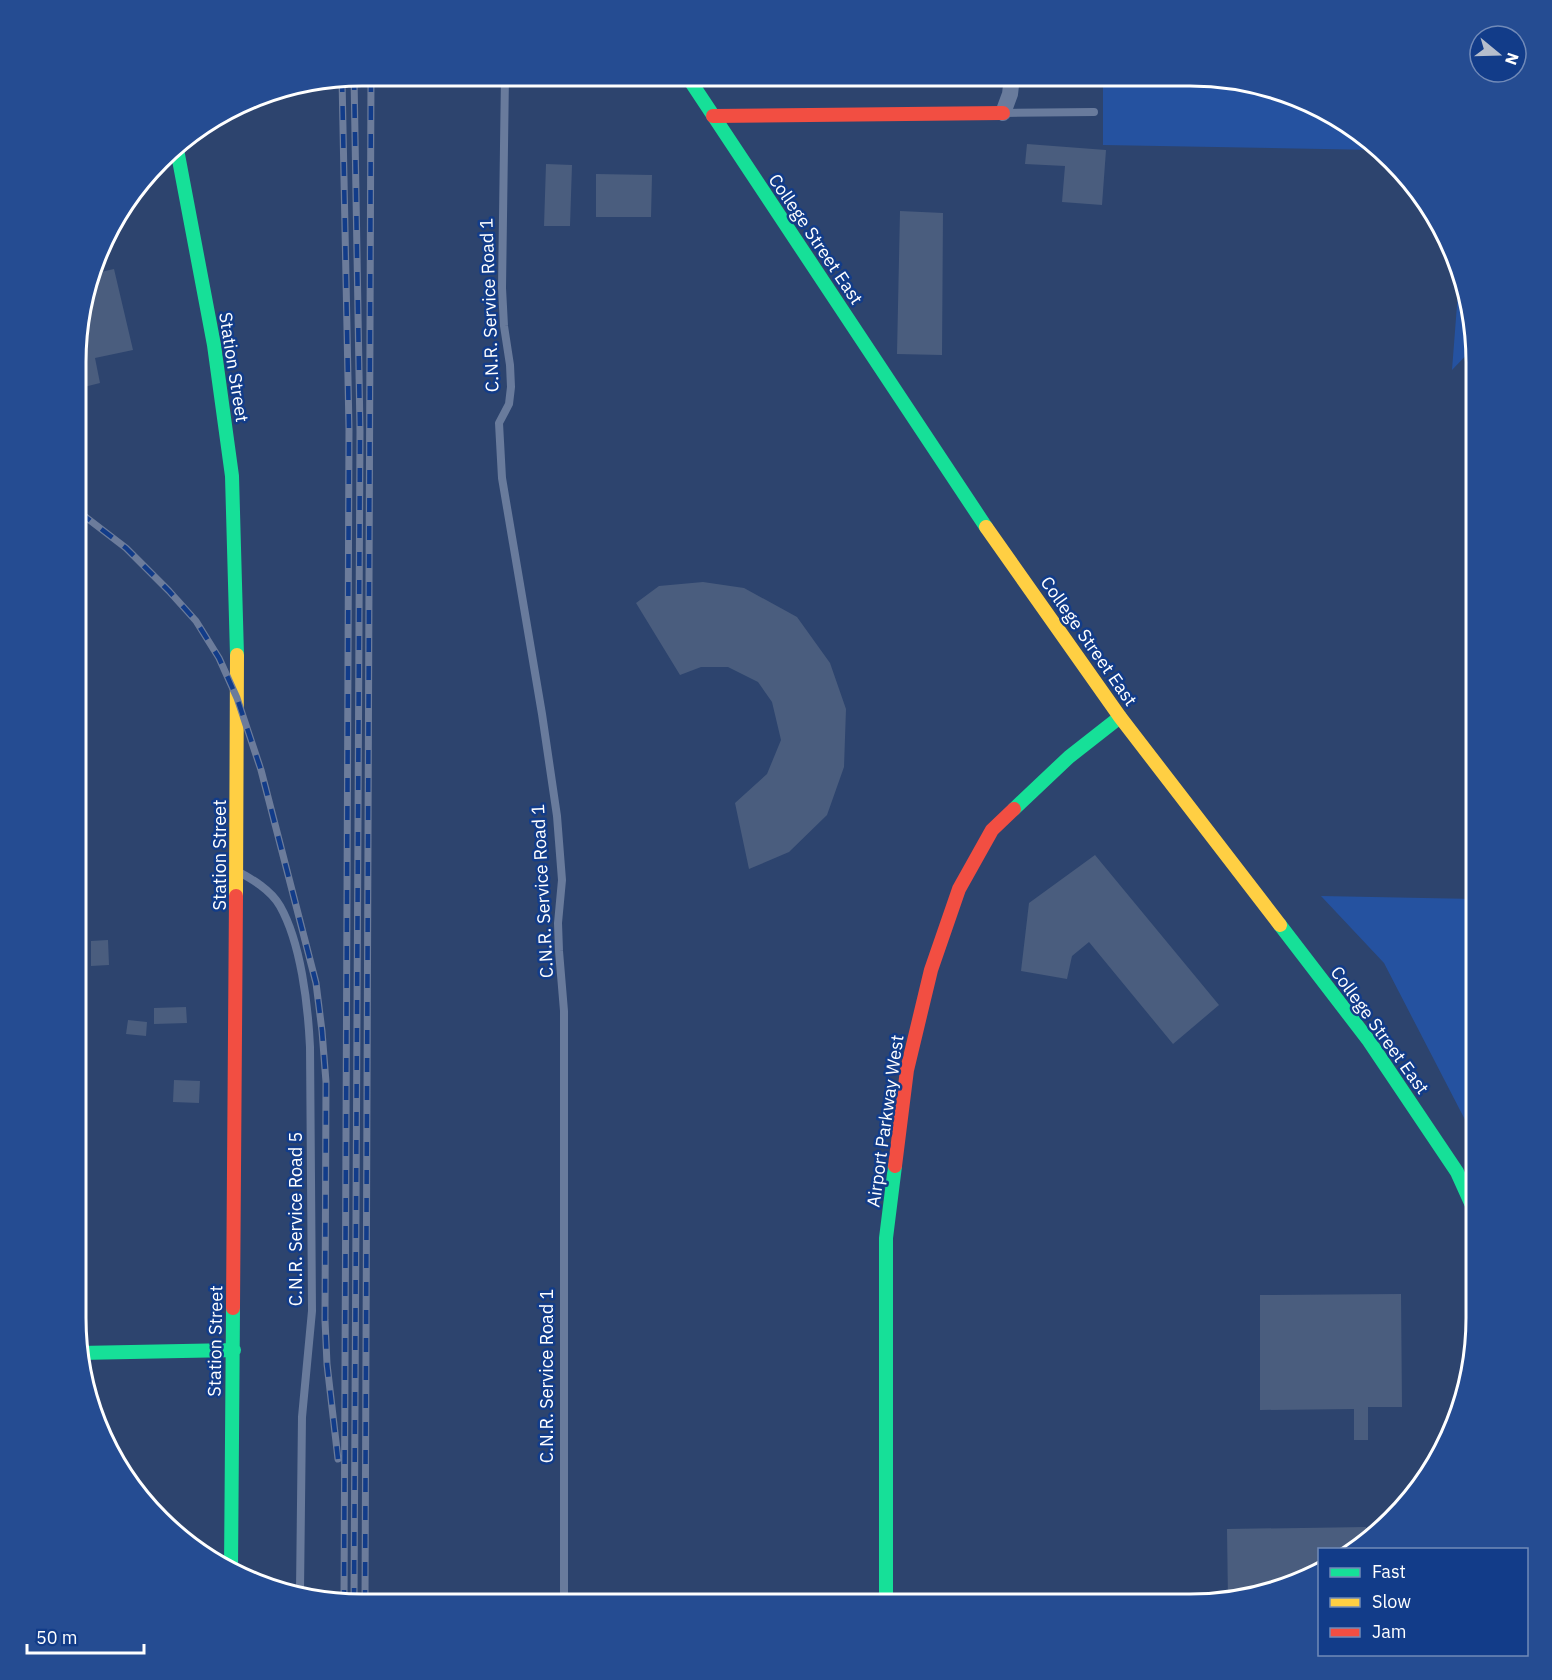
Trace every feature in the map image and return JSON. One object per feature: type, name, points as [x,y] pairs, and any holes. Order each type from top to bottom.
[{"type":"street","name":"College Street East","points":[[694,86],[999,546],[1120,717],[1368,1041],[1457,1172],[1466,1192]]},
{"type":"street","points":[[713,116],[1003,113],[1011,86]]},
{"type":"street","name":"Station Street","points":[[178,156],[214,345],[232,476],[237,609],[237,871],[231,1561]]},
{"type":"street","name":"Airport Parkway West","points":[[886,1594],[886,1238],[907,1070],[931,970],[959,889],[992,831],[1068,757],[1120,717]]},
{"type":"street","points":[[88,1353],[234,1350]]},
{"type":"lane","name":"C.N.R. Service Road 1","points":[[504,86],[502,288],[511,387],[509,404],[499,423],[502,478],[550,765],[562,880],[558,923],[564,1011],[564,1594]]},
{"type":"lane","points":[[1003,113],[1094,112]]},
{"type":"lane","name":"C.N.R. Service Road 5","points":[[237,871],[256,882],[279,905],[291,934],[308,1007],[312,1311],[302,1417],[300,1587]]},
{"type":"shaded area","points":[[1103,86],[1208,86],[1244,91],[1279,100],[1312,114],[1344,132],[1367,150],[1103,145]]},
{"type":"shaded area","points":[[1458,294],[1464,326],[1466,355],[1452,370]]},
{"type":"shaded area","points":[[1321,896],[1466,899],[1466,1122],[1384,963]]},
{"type":"building","points":[[1027,144],[1106,150],[1102,205],[1062,202],[1065,166],[1025,164]]},
{"type":"building","points":[[546,164],[572,165],[570,226],[544,226]]},
{"type":"building","points":[[596,174],[652,175],[651,217],[596,217]]},
{"type":"building","points":[[900,211],[943,213],[942,355],[897,354]]},
{"type":"building","points":[[114,269],[133,350],[95,358],[100,383],[86,386],[88,326],[100,272]]},
{"type":"building","points":[[703,582],[744,588],[797,617],[830,663],[846,709],[844,767],[827,815],[789,852],[749,869],[735,803],[767,774],[781,740],[772,702],[758,682],[728,667],[701,667],[680,675],[636,603],[659,586]]},
{"type":"building","points":[[1095,855],[1219,1005],[1173,1044],[1089,942],[1072,956],[1067,979],[1021,971],[1029,903]]},
{"type":"building","points":[[108,940],[109,965],[91,966],[91,941]]},
{"type":"building","points":[[186,1007],[187,1023],[154,1024],[154,1008]]},
{"type":"building","points":[[128,1020],[147,1022],[146,1036],[126,1034]]},
{"type":"building","points":[[174,1080],[200,1081],[199,1103],[173,1102]]},
{"type":"building","points":[[1401,1294],[1402,1407],[1368,1407],[1368,1440],[1354,1440],[1354,1409],[1260,1410],[1260,1295]]},
{"type":"building","points":[[1366,1527],[1366,1531],[1344,1548],[1318,1548],[1318,1563],[1312,1566],[1279,1580],[1228,1592],[1227,1529]]},
{"type":"railway","points":[[342,86],[349,429],[344,1594]]},
{"type":"railway","points":[[354,86],[360,431],[354,1594]]},
{"type":"railway","points":[[365,1594],[371,86]]},
{"type":"railway","points":[[86,517],[126,548],[196,621],[219,658],[237,698],[261,770],[316,983],[322,1031],[326,1082],[325,1320],[327,1364],[338,1459]]},
{"type":"traffic: fast","points":[[694,86],[986,527]]},
{"type":"traffic: fast","points":[[178,156],[214,345],[232,476],[237,655]]},
{"type":"traffic: fast","points":[[1014,809],[1069,757],[1120,717]]},
{"type":"traffic: fast","points":[[1280,925],[1369,1041],[1457,1172],[1466,1192]]},
{"type":"traffic: fast","points":[[886,1594],[886,1238],[895,1166]]},
{"type":"traffic: fast","points":[[231,1561],[233,1308]]},
{"type":"traffic: fast","points":[[88,1353],[234,1350]]},
{"type":"traffic: slow","points":[[986,527],[1120,717],[1280,925]]},
{"type":"traffic: slow","points":[[236,896],[237,655]]},
{"type":"traffic: jam","points":[[713,116],[1003,113]]},
{"type":"traffic: jam","points":[[895,1166],[907,1070],[931,970],[959,889],[992,830],[1014,809]]},
{"type":"traffic: jam","points":[[233,1308],[236,896]]}]
